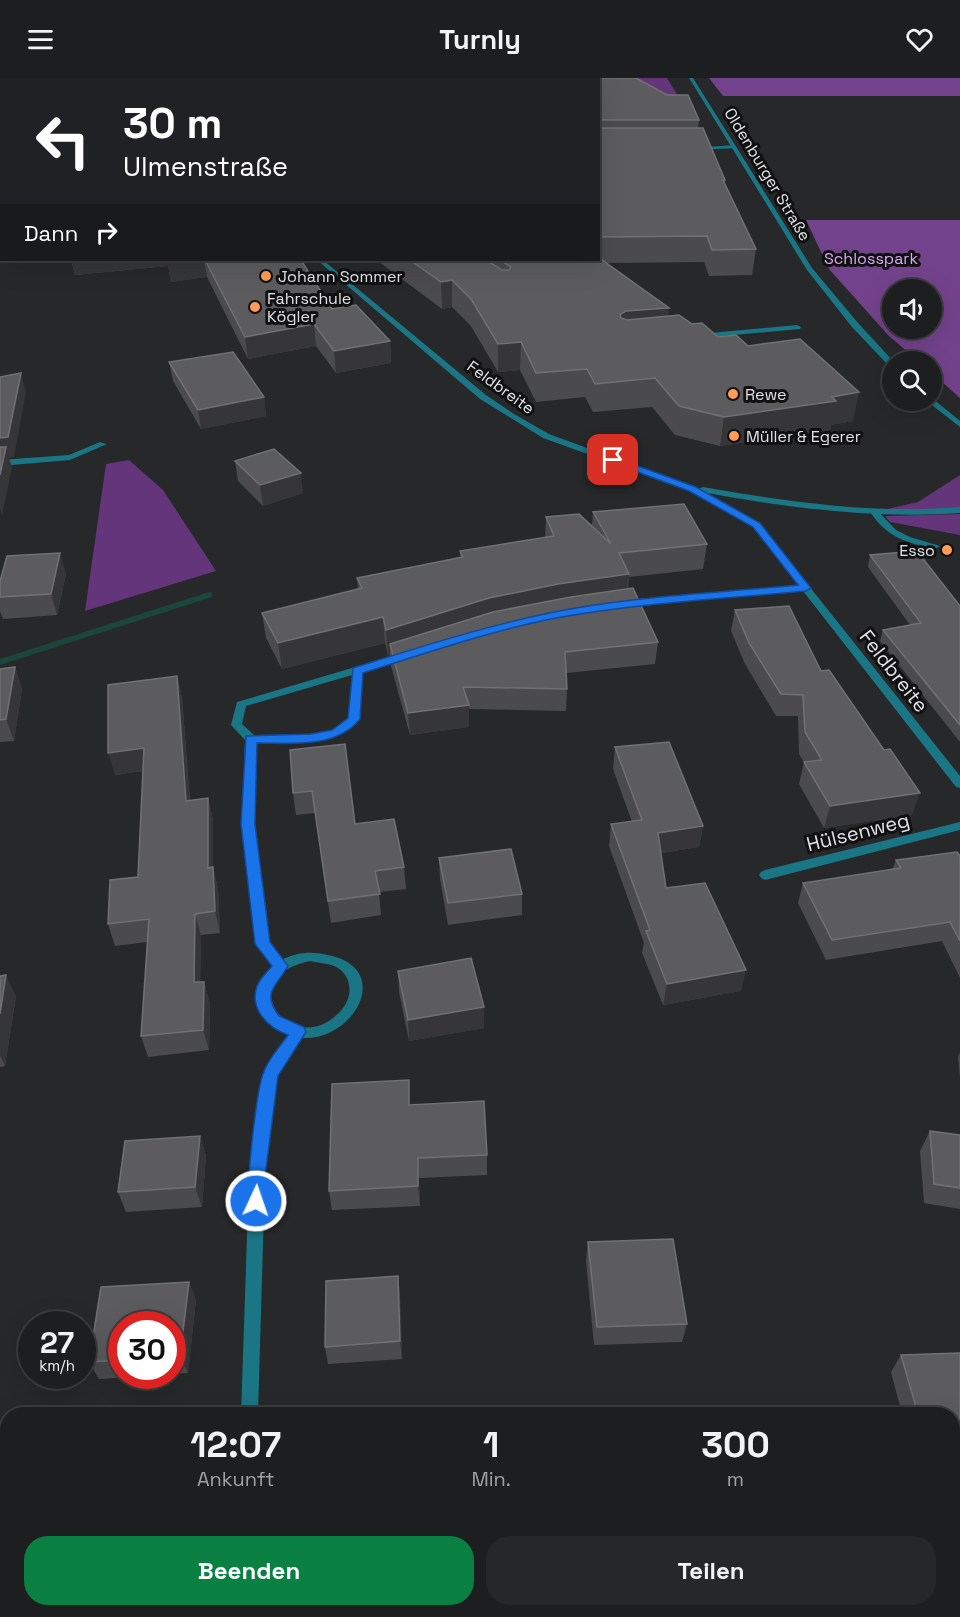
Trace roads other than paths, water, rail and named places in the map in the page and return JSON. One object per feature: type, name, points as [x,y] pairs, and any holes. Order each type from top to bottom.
[{"type":"street","name":"Oldenburger Straße","points":[[691,78],[809,270],[882,353]]},
{"type":"street","points":[[686,148],[735,147]]},
{"type":"street","name":"Feldbreite","points":[[321,261],[483,397],[511,416],[546,436],[693,489],[756,525],[960,783]]},
{"type":"street","points":[[693,337],[796,327]]},
{"type":"street","points":[[942,409],[960,425]]},
{"type":"street","points":[[0,463],[70,457],[103,444]]},
{"type":"street","name":"Feldbreite","points":[[693,489],[782,504],[874,512],[960,510]]},
{"type":"street","points":[[874,512],[887,530],[909,540],[935,546]]},
{"type":"street","points":[[615,606],[806,588]]},
{"type":"street","points":[[357,671],[354,719],[336,733],[311,738],[251,739],[236,725],[241,704],[415,653]]},
{"type":"street","points":[[251,739],[248,824],[263,944],[281,966]]},
{"type":"street","name":"Hülsenweg","points":[[765,874],[960,826]]},
{"type":"street","points":[[310,956],[326,957],[340,962],[351,970],[357,981],[356,1000],[345,1018],[331,1027],[315,1032],[298,1032],[285,1028],[273,1020],[264,1004],[265,986],[281,966],[295,959],[310,956]]},
{"type":"street","points":[[249,1407],[257,1177],[270,1075],[298,1032]]},
{"type":"waterway","points":[[0,662],[209,595]]},
{"type":"place","name":"Johann Sommer","points":[[266,276]]},
{"type":"place","name":"Fahrschule Kögler","points":[[255,307]]},
{"type":"place","name":"Rewe","points":[[733,394]]},
{"type":"place","name":"Müller & Egerer","points":[[734,436]]},
{"type":"place","name":"Esso","points":[[947,550]]},
{"type":"park label","name":"Schlosspark","points":[[871,258]]}]
